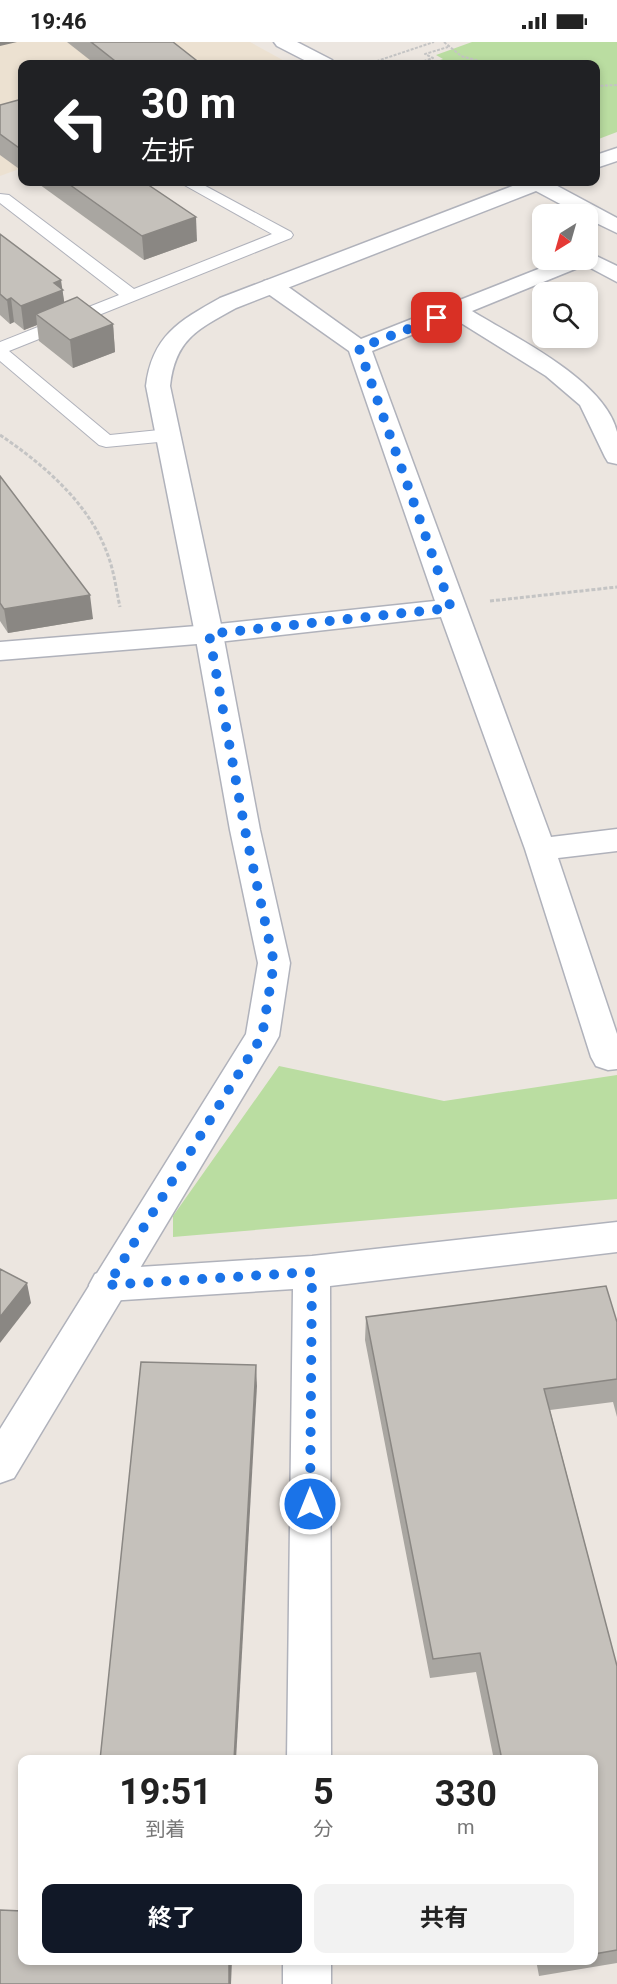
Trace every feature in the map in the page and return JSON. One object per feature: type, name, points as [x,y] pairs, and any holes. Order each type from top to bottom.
[{"type":"street","points":[[283,42],[317,60]]},
{"type":"street","points":[[600,160],[617,154]]},
{"type":"street","points":[[0,1465],[262,1036],[274,963],[245,830],[209,634],[158,386],[162,362],[176,340],[199,319],[218,309],[528,186]]},
{"type":"street","points":[[545,186],[617,227]]},
{"type":"street","points":[[598,264],[617,275]]},
{"type":"street","points":[[359,348],[555,270]]},
{"type":"street","points":[[272,286],[359,348],[451,608],[540,849],[608,1058],[617,1056]]},
{"type":"street","points":[[456,311],[554,371],[590,401],[617,457]]},
{"type":"street","points":[[0,651],[209,634],[451,608]]},
{"type":"street","points":[[540,849],[617,840]]},
{"type":"street","points":[[108,1285],[312,1272],[617,1237]]},
{"type":"street","points":[[309,1755],[312,1272]]},
{"type":"street","points":[[307,1965],[307,1984]]},
{"type":"lane","points":[[169,435],[106,441],[0,350],[285,235],[194,186]]},
{"type":"lane","points":[[3,198],[132,296]]},
{"type":"path","points":[[380,60],[434,42]]},
{"type":"path","points":[[444,42],[460,57],[481,60]]},
{"type":"path","points":[[427,60],[433,58],[425,54],[448,47]]},
{"type":"path","points":[[600,86],[617,85]]},
{"type":"path","points":[[0,435],[44,466],[86,514],[105,546],[128,639]]},
{"type":"path","points":[[451,608],[472,603],[617,587]]},
{"type":"shaded area","points":[[0,42],[250,42],[283,60],[18,60],[18,169],[0,176]]},
{"type":"green space","points":[[472,42],[617,42],[617,132],[600,138],[600,60],[440,60],[443,59],[436,55]]},
{"type":"green space","points":[[279,1066],[444,1101],[617,1075],[617,1199],[173,1237],[173,1216]]},
{"type":"building","points":[[91,42],[173,42],[196,60],[114,60]]},
{"type":"building","points":[[18,100],[18,147],[0,134],[0,105]]},
{"type":"building","points":[[72,186],[150,186],[196,217],[142,236]]},
{"type":"building","points":[[0,234],[61,280],[54,283],[63,290],[21,306],[11,298],[7,300],[0,294]]},
{"type":"building","points":[[77,297],[113,324],[70,340],[36,314]]},
{"type":"building","points":[[0,476],[90,595],[4,609],[0,603]]},
{"type":"building","points":[[0,1269],[27,1283],[0,1317]]},
{"type":"building","points":[[606,1286],[617,1322],[617,1379],[544,1389],[617,1666],[617,1950],[598,1953],[598,1755],[501,1755],[480,1653],[433,1659],[366,1317]]},
{"type":"building","points":[[141,1362],[256,1365],[234,1755],[101,1755]]},
{"type":"building","points":[[0,1910],[18,1911],[18,1965],[229,1965],[229,1984],[0,1984]]},
{"type":"route","points":[[310,1504],[312,1272],[108,1285],[262,1036],[274,963],[245,830],[209,634],[451,608],[359,348],[437,318]]}]
